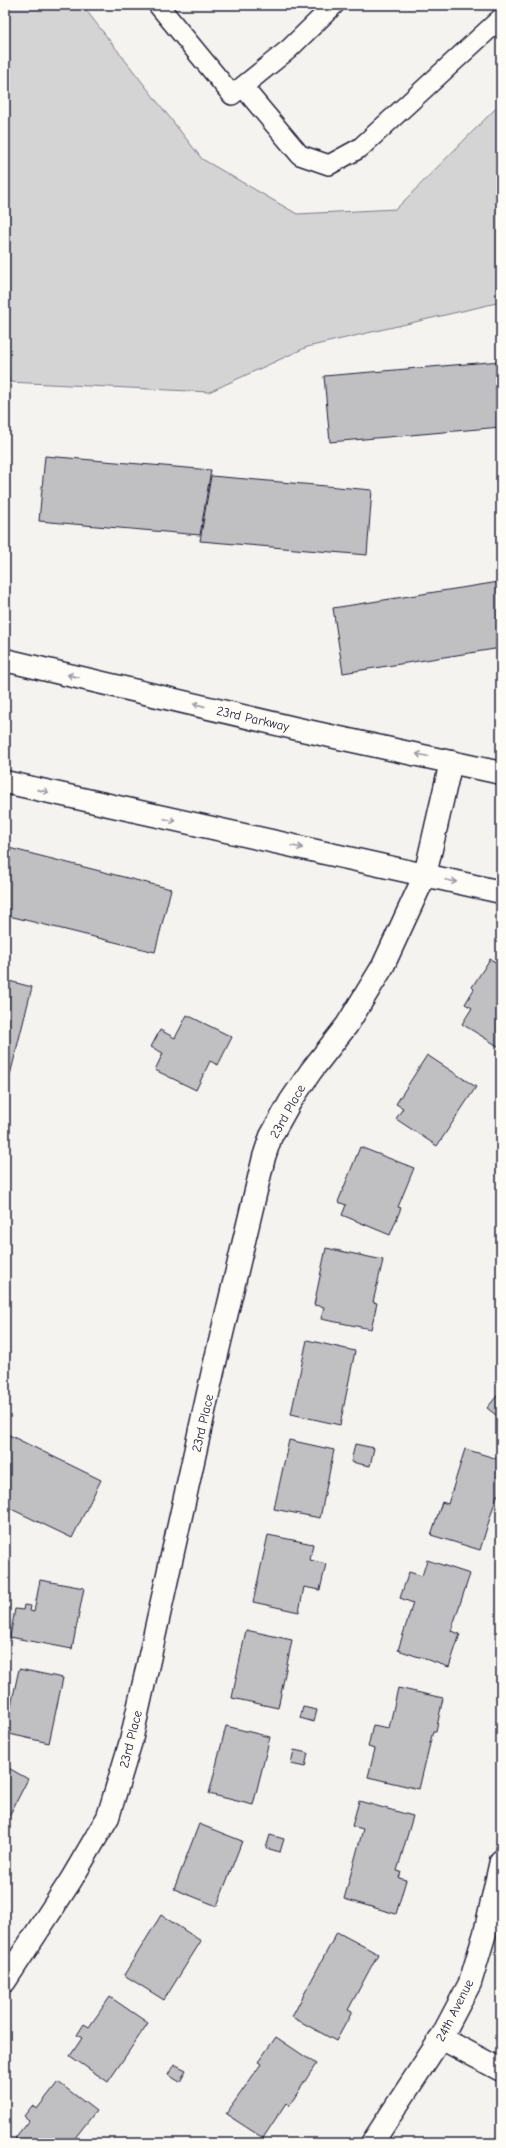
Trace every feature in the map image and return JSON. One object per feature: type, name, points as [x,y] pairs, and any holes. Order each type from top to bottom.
[{"type":"street","name":"23rd Parkway","points":[[5,660],[501,773]]},
{"type":"street","name":"23rd Place","points":[[5,1981],[71,1880],[108,1817],[131,1741],[213,1371],[264,1157],[271,1136],[290,1102],[311,1071],[347,1025],[377,978],[425,875],[451,762]]},
{"type":"street","points":[[5,782],[501,892]]},
{"type":"street","name":"24th Avenue","points":[[372,2143],[441,2038],[470,1983],[485,1933],[501,1861]]},
{"type":"street","points":[[441,2038],[501,2070]]},
{"type":"lane","points":[[158,5],[232,95],[289,49],[334,5]]},
{"type":"lane","points":[[243,87],[300,155],[329,165],[360,148],[501,18]]},
{"type":"shaded area","points":[[5,5],[82,5],[202,159],[297,214],[396,209],[501,103],[501,302],[307,347],[209,392],[9,382],[5,355]]},
{"type":"building","points":[[501,361],[501,427],[330,442],[324,376]]},
{"type":"building","points":[[45,456],[211,470],[200,535],[39,521]]},
{"type":"building","points":[[211,476],[372,490],[367,555],[200,541]]},
{"type":"building","points":[[499,582],[501,648],[343,673],[333,608]]},
{"type":"building","points":[[5,847],[171,889],[155,952],[5,915]]},
{"type":"building","points":[[490,959],[501,965],[501,1048],[462,1024],[472,1008],[465,1004],[474,989],[472,987]]},
{"type":"building","points":[[5,980],[32,987],[5,1095]]},
{"type":"building","points":[[187,1015],[232,1037],[218,1065],[210,1061],[196,1090],[155,1070],[163,1053],[151,1047],[160,1030],[175,1038]]},
{"type":"building","points":[[427,1055],[476,1087],[437,1146],[396,1119],[403,1108],[396,1104]]},
{"type":"building","points":[[360,1147],[414,1168],[398,1207],[401,1208],[390,1235],[342,1215],[346,1205],[338,1202]]},
{"type":"building","points":[[326,1248],[383,1260],[373,1302],[377,1303],[371,1329],[321,1319],[324,1307],[314,1305]]},
{"type":"building","points":[[307,1340],[355,1351],[340,1425],[291,1414]]},
{"type":"building","points":[[501,1391],[501,1419],[487,1408]]},
{"type":"building","points":[[5,1433],[101,1480],[72,1538],[5,1506]]},
{"type":"building","points":[[289,1440],[334,1450],[320,1518],[274,1509]]},
{"type":"building","points":[[355,1444],[374,1448],[370,1466],[351,1462]]},
{"type":"building","points":[[465,1449],[501,1460],[501,1496],[497,1495],[480,1550],[431,1535],[442,1502],[448,1504]]},
{"type":"building","points":[[268,1535],[313,1544],[310,1560],[326,1564],[320,1590],[304,1587],[299,1612],[253,1602]]},
{"type":"building","points":[[427,1560],[470,1574],[451,1631],[460,1634],[449,1667],[398,1650],[413,1603],[400,1598],[409,1572],[422,1576]]},
{"type":"building","points":[[40,1580],[84,1588],[72,1649],[10,1637],[15,1609],[23,1610],[24,1605],[31,1606],[30,1611],[34,1612]]},
{"type":"building","points":[[246,1630],[292,1640],[278,1708],[232,1698]]},
{"type":"building","points":[[19,1669],[63,1678],[49,1743],[5,1733]]},
{"type":"building","points":[[398,1688],[443,1698],[436,1731],[433,1731],[419,1789],[368,1777],[375,1749],[368,1747],[373,1725],[389,1728]]},
{"type":"building","points":[[303,1707],[317,1710],[314,1722],[300,1718]]},
{"type":"building","points":[[226,1726],[270,1737],[253,1805],[209,1794]]},
{"type":"building","points":[[294,1750],[308,1753],[305,1767],[291,1764]]},
{"type":"building","points":[[5,1766],[28,1779],[5,1824]]},
{"type":"building","points":[[359,1801],[413,1816],[397,1871],[401,1872],[399,1878],[406,1880],[396,1914],[344,1899],[363,1829],[352,1826]]},
{"type":"building","points":[[199,1824],[242,1841],[217,1906],[174,1889]]},
{"type":"building","points":[[270,1835],[284,1839],[280,1852],[266,1848]]},
{"type":"building","points":[[161,1915],[201,1941],[164,2000],[124,1975]]},
{"type":"building","points":[[337,1932],[378,1954],[348,2010],[352,2012],[336,2041],[292,2017]]},
{"type":"building","points":[[110,1997],[148,2023],[108,2082],[70,2056],[82,2038],[77,2035],[84,2024],[89,2027]]},
{"type":"building","points":[[276,2037],[316,2064],[289,2106],[286,2103],[263,2138],[226,2114],[261,2064],[258,2062]]},
{"type":"building","points":[[174,2064],[186,2070],[180,2082],[168,2075]]},
{"type":"building","points":[[58,2082],[96,2111],[71,2143],[22,2143],[15,2138],[29,2120],[24,2116],[32,2106],[37,2109]]}]
